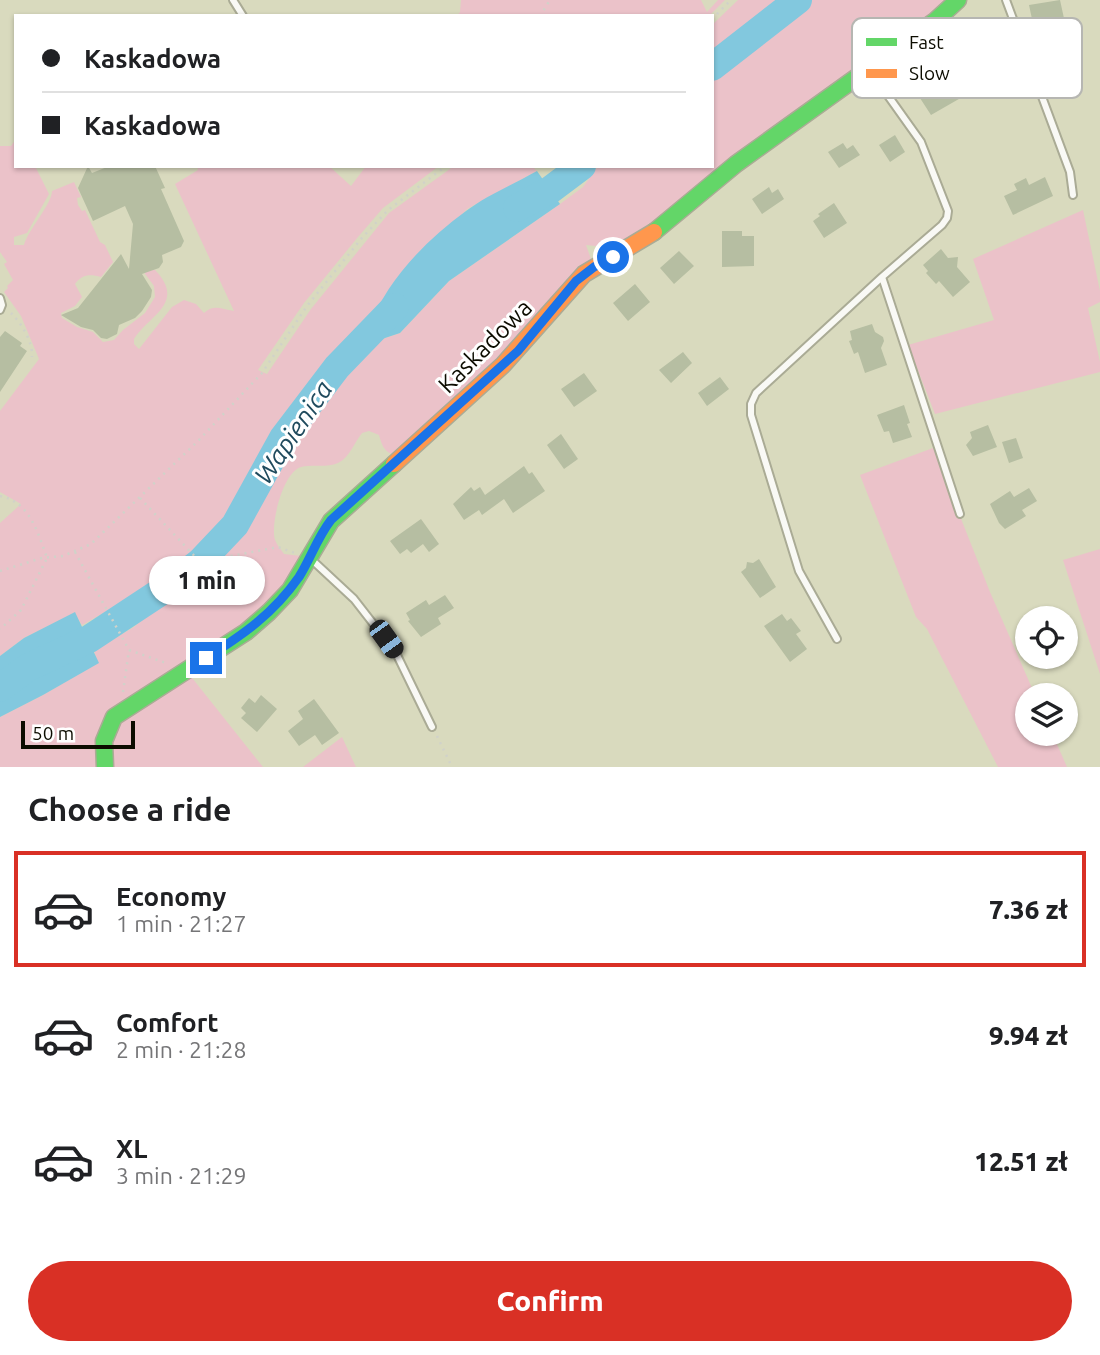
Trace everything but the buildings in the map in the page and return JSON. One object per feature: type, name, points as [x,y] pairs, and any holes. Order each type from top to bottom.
[{"type":"street","name":"Kaskadowa","points":[[939,18],[958,0]]},
{"type":"street","name":"Kaskadowa","points":[[105,767],[104,734],[114,717],[266,617],[300,575],[319,536],[331,520],[518,351],[576,281],[594,267],[658,230],[736,163],[852,80]]},
{"type":"lane","points":[[1006,0],[1013,18]]},
{"type":"lane","points":[[837,639],[799,571],[751,415],[751,404],[756,393],[947,218],[948,211],[921,142],[889,98]]},
{"type":"lane","points":[[1042,98],[1070,172],[1073,195]]},
{"type":"lane","points":[[882,277],[960,514]]},
{"type":"lane","points":[[0,298],[1,309]]},
{"type":"lane","points":[[309,558],[328,573],[375,624],[396,653],[432,727]]},
{"type":"path","points":[[714,17],[731,0]]},
{"type":"path","points":[[0,571],[75,552],[92,544],[198,441],[262,373],[307,306],[388,210],[443,168]]},
{"type":"path","points":[[1,309],[8,311],[19,321],[32,351],[32,358]]},
{"type":"path","points":[[0,496],[13,500],[33,519],[47,558],[21,610],[0,629]]},
{"type":"path","points":[[140,498],[200,562],[278,547],[309,558]]},
{"type":"path","points":[[75,552],[128,650],[121,711]]},
{"type":"path","points":[[128,650],[187,671]]},
{"type":"path","points":[[432,727],[452,767]]},
{"type":"shaded area","points":[[461,0],[701,0],[707,12],[718,0],[725,0],[711,14],[458,14]]},
{"type":"shaded area","points":[[738,0],[788,0],[714,56],[714,23]]},
{"type":"shaded area","points":[[808,0],[954,0],[930,18],[852,18],[852,77],[669,216],[615,248],[586,245],[591,259],[528,333],[398,455],[387,451],[379,435],[369,431],[362,433],[349,454],[338,463],[301,467],[295,471],[279,499],[274,532],[276,542],[284,554],[301,556],[304,561],[266,611],[120,708],[100,767],[0,767],[0,717],[98,663],[94,651],[134,627],[204,568],[241,529],[291,445],[345,374],[376,341],[400,333],[449,281],[583,187],[597,168],[714,168],[714,73]]},
{"type":"shaded area","points":[[14,142],[14,168],[36,168],[49,194],[27,233],[14,237],[14,245],[24,245],[52,191],[74,182],[81,197],[77,198],[78,205],[82,211],[85,210],[113,262],[101,277],[93,275],[80,278],[75,284],[82,297],[75,306],[61,313],[62,318],[93,332],[103,342],[114,340],[145,313],[155,297],[154,286],[143,271],[155,270],[164,281],[166,300],[134,339],[134,344],[139,349],[172,307],[184,300],[196,304],[204,313],[214,308],[234,311],[175,184],[198,168],[331,168],[351,186],[364,168],[436,168],[383,208],[358,237],[304,303],[258,370],[267,374],[311,309],[389,213],[451,168],[534,168],[537,171],[467,209],[376,309],[368,330],[331,362],[276,435],[226,525],[166,578],[82,625],[74,613],[24,638],[0,656],[0,523],[21,504],[0,492],[0,411],[39,359],[21,316],[4,292],[13,280],[4,264],[7,262],[0,252],[0,146],[11,146]]},
{"type":"shaded area","points":[[1083,210],[1100,291],[1100,302],[1088,308],[1100,372],[935,414],[908,345],[994,320],[973,259]]},
{"type":"shaded area","points":[[933,448],[1015,649],[1015,669],[1024,669],[1030,683],[1015,683],[1015,746],[1058,746],[1067,767],[998,767],[927,629],[916,617],[860,475]]},
{"type":"shaded area","points":[[1100,549],[1100,674],[1078,606],[1063,560]]},
{"type":"shaded area","points":[[189,674],[263,767],[109,767],[112,724]]},
{"type":"shaded area","points":[[342,737],[356,767],[303,767]]},
{"type":"water","points":[[537,171],[560,204],[449,281],[400,333],[376,341],[368,330],[376,312],[396,279],[421,249],[474,205]]},
{"type":"water","points":[[75,612],[99,663],[0,717],[0,656],[24,638]]},
{"type":"waterway","name":"Wapienica","points":[[714,65],[798,0]]},
{"type":"waterway","name":"Wapienica","points":[[517,208],[550,190],[579,168]]},
{"type":"waterway","name":"Wapienica","points":[[0,688],[27,668],[89,639],[171,585],[200,562],[235,525],[283,438],[337,367],[395,307]]},
{"type":"traffic: fast","points":[[938,18],[958,0]]},
{"type":"traffic: fast","points":[[654,232],[736,164],[852,81]]},
{"type":"traffic: fast","points":[[105,767],[104,741],[114,717],[246,632],[269,612],[290,590],[331,521],[394,464]]},
{"type":"traffic: slow","points":[[394,464],[503,365],[584,274],[654,232]]},
{"type":"route","points":[[206,658],[266,617],[300,575],[319,536],[331,520],[518,351],[576,281],[613,257]]}]
